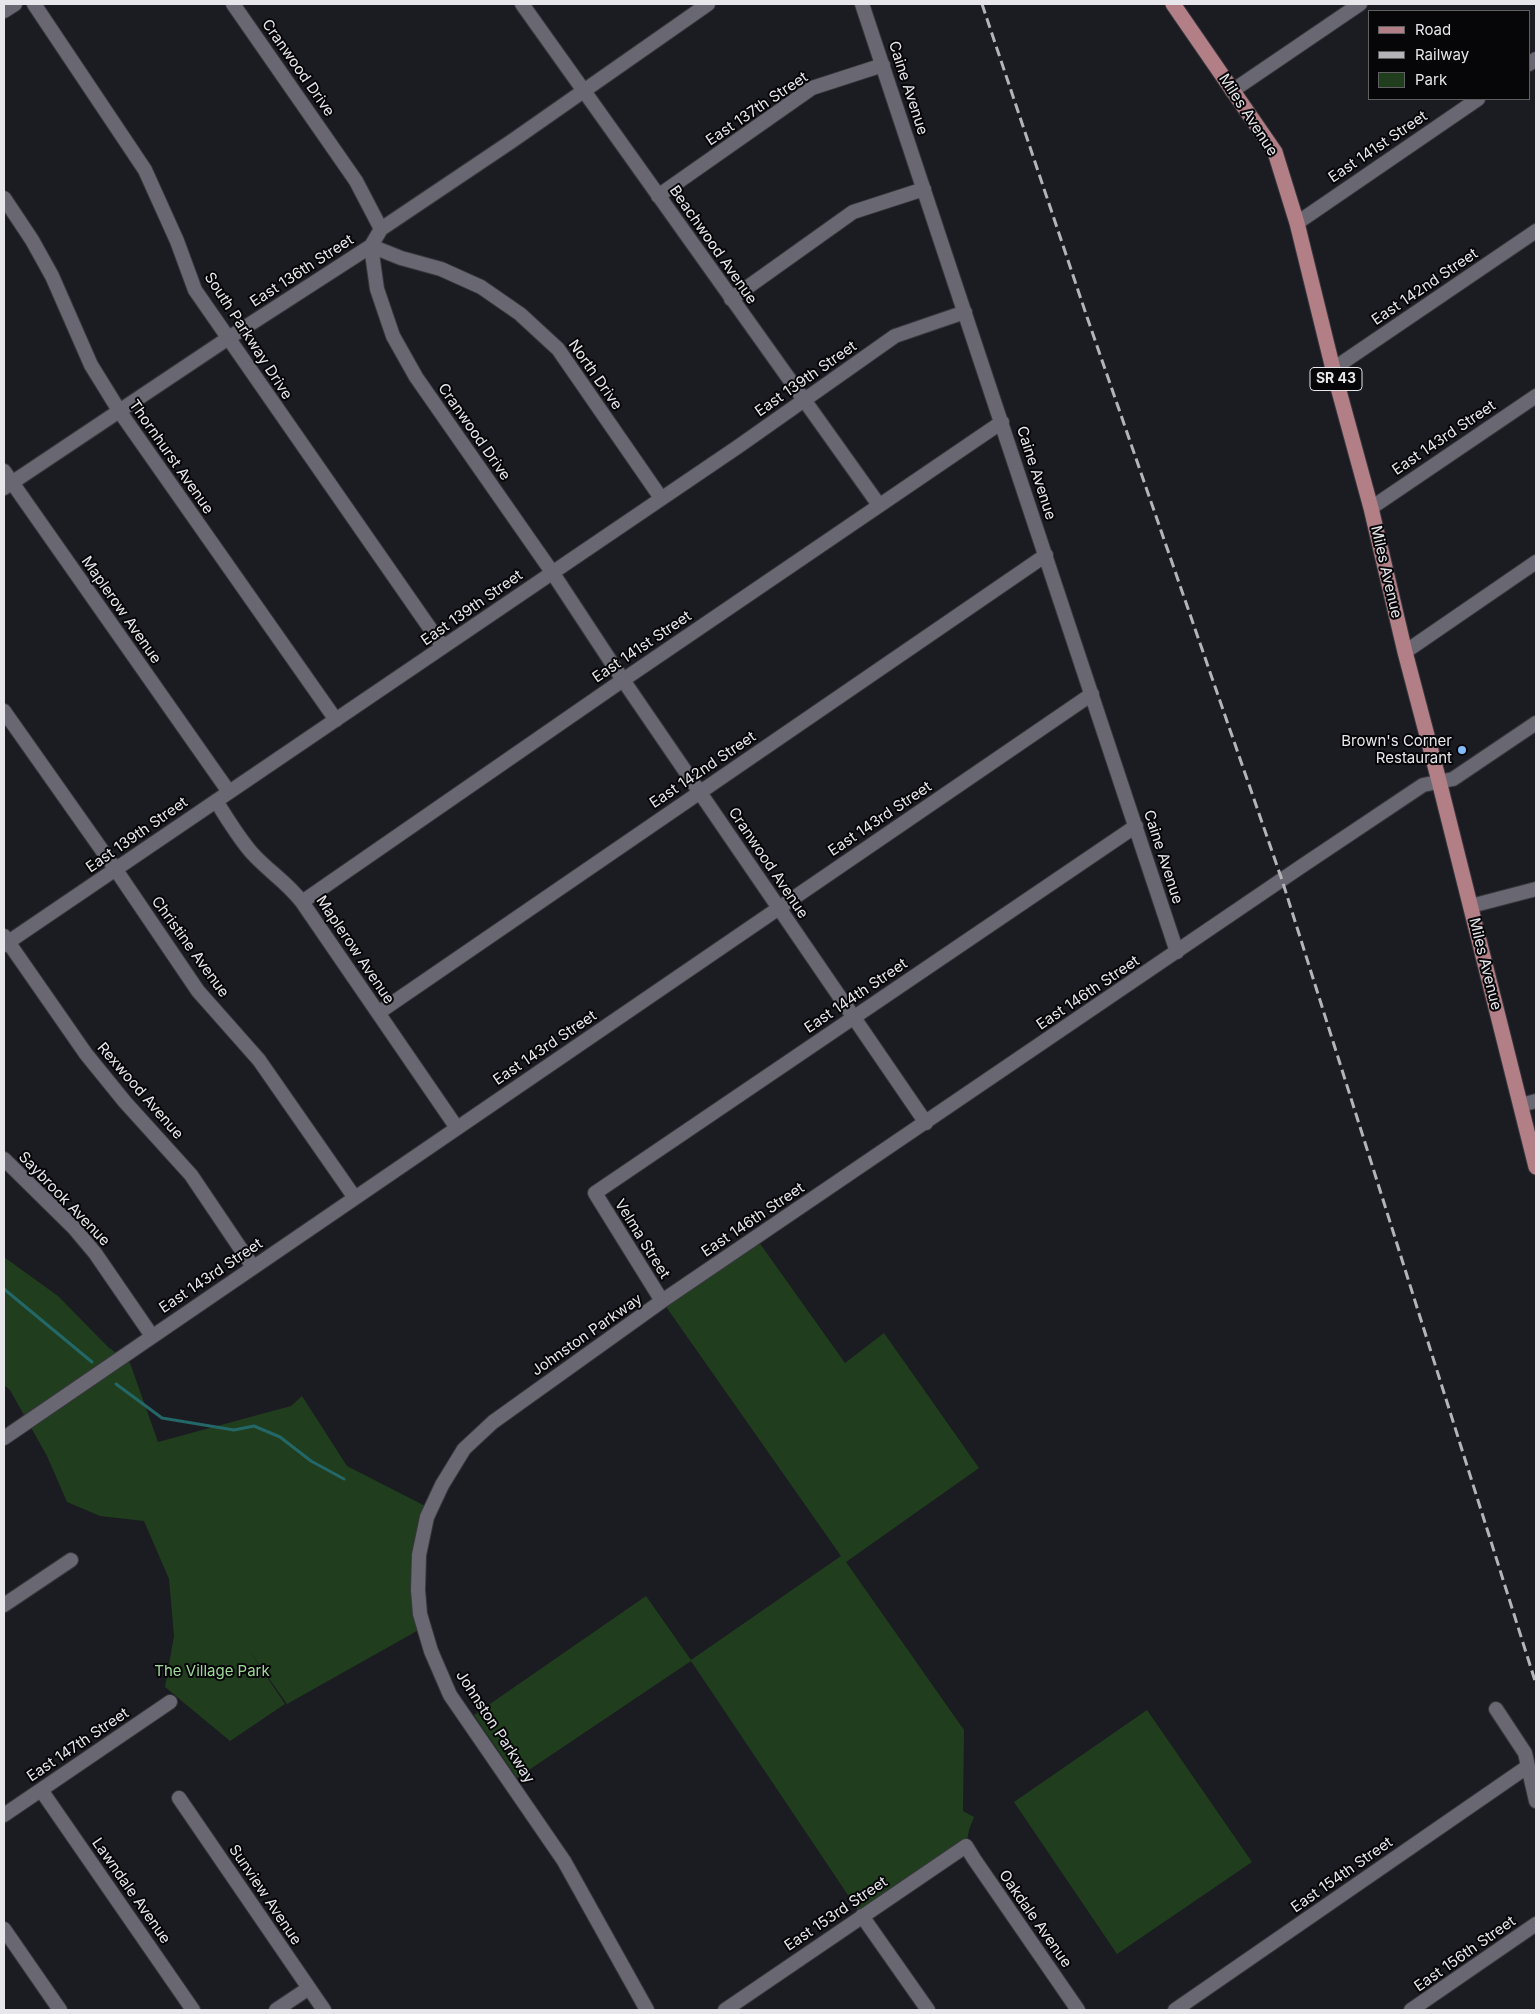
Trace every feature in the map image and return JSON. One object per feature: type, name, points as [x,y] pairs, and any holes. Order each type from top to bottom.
[{"type":"main road","name":"Miles Avenue","points":[[1173,4],[1275,152],[1297,222],[1536,1167]]},
{"type":"street","points":[[4,11],[15,4]]},
{"type":"street","name":"South Parkway Drive","points":[[34,4],[146,170],[167,216],[195,290],[227,339],[443,647]]},
{"type":"street","name":"Cranwood Drive","points":[[233,4],[356,181],[381,229]]},
{"type":"street","name":"Beachwood Avenue","points":[[522,4],[803,401],[879,505]]},
{"type":"street","name":"East 136th Street","points":[[6,481],[120,412],[227,339],[371,246],[381,229],[708,4]]},
{"type":"street","name":"Caine Avenue","points":[[862,4],[1178,952]]},
{"type":"street","points":[[1232,91],[1360,4]]},
{"type":"street","name":"East 137th Street","points":[[658,196],[812,88],[883,65]]},
{"type":"street","name":"East 141st Street","points":[[1297,222],[1477,100]]},
{"type":"street","points":[[731,299],[853,212],[924,189]]},
{"type":"street","name":"Thornhurst Avenue","points":[[4,198],[44,262],[90,365],[120,412],[336,720]]},
{"type":"street","name":"East 142nd Street","points":[[1333,369],[1536,231]]},
{"type":"street","name":"Cranwood Drive","points":[[371,246],[377,288],[393,336],[416,377],[552,572],[584,622]]},
{"type":"street","name":"North Drive","points":[[371,246],[401,258],[441,269],[481,287],[520,314],[558,349],[661,498]]},
{"type":"street","name":"East 139th Street","points":[[5,941],[116,870],[803,401],[895,336],[965,312]]},
{"type":"street","name":"East 143rd Street","points":[[1370,508],[1536,396]]},
{"type":"street","name":"East 141st Street","points":[[302,902],[623,680],[1002,422]]},
{"type":"street","name":"Maplerow Avenue","points":[[6,481],[229,792]]},
{"type":"street","name":"East 142nd Street","points":[[378,1013],[1046,555]]},
{"type":"street","points":[[1405,652],[1536,562]]},
{"type":"street","name":"Cranwood Avenue","points":[[584,622],[926,1123]]},
{"type":"street","name":"East 143rd Street","points":[[4,1438],[1092,694]]},
{"type":"street","name":"Christine Avenue","points":[[4,711],[116,870],[198,991],[259,1060],[355,1198]]},
{"type":"street","name":"East 146th Street","points":[[662,1301],[1178,952],[1422,784],[1453,779],[1536,723]]},
{"type":"street","name":"Maplerow Avenue","points":[[216,801],[250,851],[291,887],[457,1128]]},
{"type":"street","name":"East 144th Street","points":[[595,1193],[1136,826]]},
{"type":"street","points":[[1471,906],[1536,889]]},
{"type":"street","name":"Rexwood Avenue","points":[[5,941],[86,1054],[125,1102],[191,1175],[253,1267]]},
{"type":"street","points":[[1521,1105],[1536,1101]]},
{"type":"street","name":"Saybrook Avenue","points":[[4,1159],[74,1228],[95,1253],[152,1336]]},
{"type":"street","name":"Velma Street","points":[[595,1193],[662,1301]]},
{"type":"street","name":"Johnston Parkway","points":[[647,2010],[564,1861],[450,1694],[431,1651],[420,1614],[418,1590],[419,1555],[427,1517],[442,1485],[464,1449],[493,1422],[662,1301]]},
{"type":"street","points":[[4,1605],[71,1560]]},
{"type":"street","name":"East 147th Street","points":[[4,1815],[170,1702]]},
{"type":"street","points":[[1496,1709],[1524,1753],[1536,1801]]},
{"type":"street","name":"East 154th Street","points":[[1175,2010],[1527,1767]]},
{"type":"street","name":"Lawndale Avenue","points":[[42,1790],[193,2010]]},
{"type":"street","name":"Sunview Avenue","points":[[179,1798],[324,2010]]},
{"type":"street","name":"East 153rd Street","points":[[725,2010],[966,1846]]},
{"type":"street","name":"Oakdale Avenue","points":[[966,1846],[1078,2010]]},
{"type":"street","points":[[862,1916],[928,2010]]},
{"type":"street","name":"East 156th Street","points":[[1411,2010],[1536,1924]]},
{"type":"street","points":[[4,1929],[60,2010]]},
{"type":"street","points":[[276,2010],[309,1988]]},
{"type":"green space","points":[[756,1238],[845,1363],[884,1333],[979,1468],[846,1562],[964,1730],[963,1811],[974,1817],[966,1846],[862,1916],[691,1661],[517,1778],[474,1715],[646,1596],[691,1660],[841,1556],[662,1301]]},
{"type":"green space","name":"The Village Park","points":[[4,1257],[58,1296],[108,1347],[130,1363],[158,1442],[291,1406],[302,1396],[347,1466],[431,1509],[419,1555],[424,1627],[287,1704],[249,1650],[285,1704],[230,1741],[165,1687],[174,1636],[169,1579],[144,1521],[100,1516],[67,1502],[47,1456],[10,1390],[4,1385]]},
{"type":"green space","points":[[1147,1710],[1252,1862],[1117,1954],[1014,1802]]},
{"type":"waterway","points":[[4,1289],[92,1362]]},
{"type":"waterway","points":[[116,1384],[162,1418],[234,1430],[254,1426],[280,1437],[311,1461],[344,1479]]},
{"type":"railway","points":[[982,4],[1087,317],[1282,880],[1536,1684]]},
{"type":"place","name":"Brown's Corner Restaurant","points":[[1462,750]]}]
